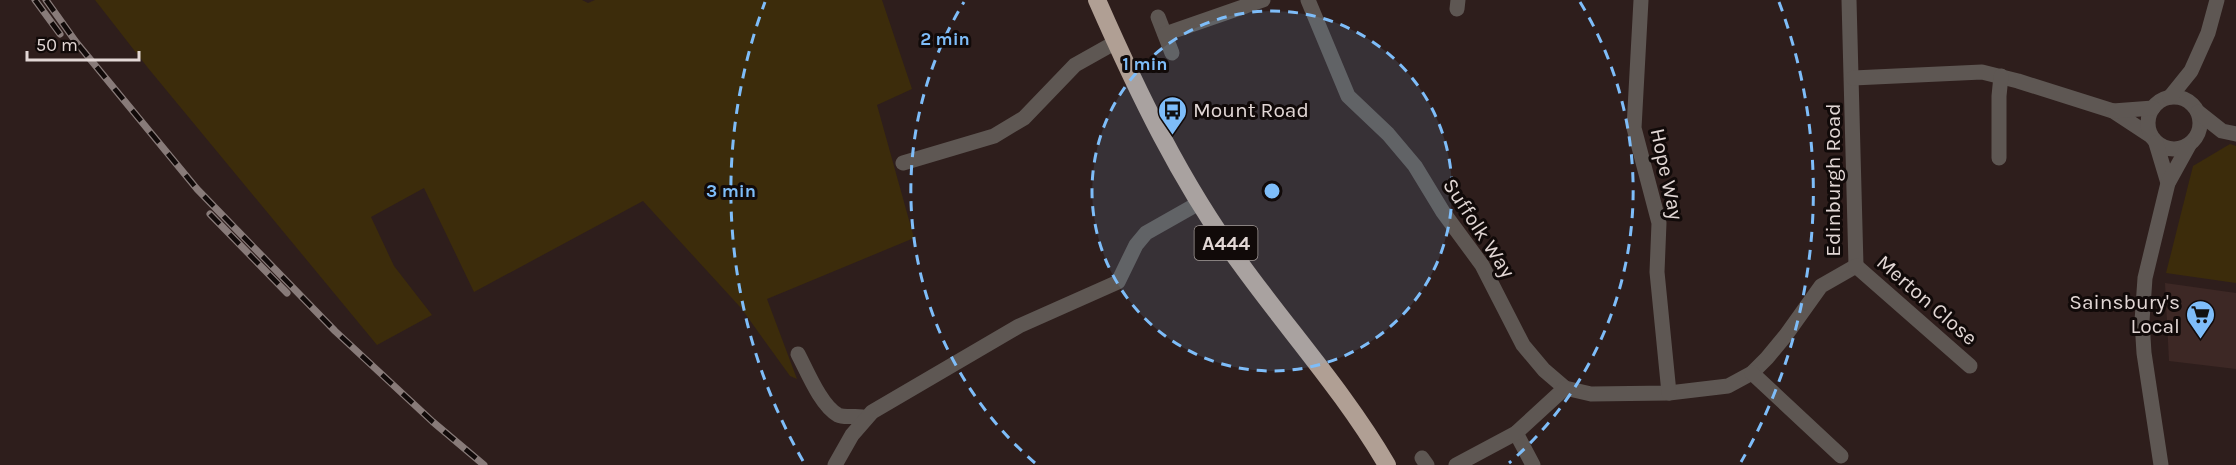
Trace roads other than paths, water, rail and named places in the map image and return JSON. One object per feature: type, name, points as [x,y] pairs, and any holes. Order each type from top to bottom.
[{"type":"highway","name":"A444","points":[[1097,0],[1198,203],[1239,263],[1347,403],[1382,462]]},
{"type":"street","points":[[1165,34],[1263,0]]},
{"type":"street","name":"Suffolk Way","points":[[1308,0],[1348,96],[1388,134],[1415,166],[1443,212],[1482,265],[1523,345],[1544,370],[1565,388],[1591,394],[1669,393]]},
{"type":"street","name":"Hope Way","points":[[1641,0],[1634,128],[1659,223],[1657,272],[1669,393]]},
{"type":"street","name":"Edinburgh Road","points":[[1669,393],[1728,386],[1752,373],[1786,335],[1821,286],[1856,266],[1850,0]]},
{"type":"street","points":[[2170,97],[2191,70],[2208,33],[2217,0]]},
{"type":"street","points":[[1158,17],[1172,52]]},
{"type":"street","points":[[903,163],[994,136],[1024,118],[1075,65],[1116,42]]},
{"type":"street","points":[[2163,462],[2144,353],[2142,321],[2147,267],[2168,183],[2200,127],[2195,109],[2191,70]]},
{"type":"street","points":[[1853,78],[1982,72],[2113,111],[2154,140],[2172,149],[2229,133]]},
{"type":"street","points":[[1998,158],[2001,76]]},
{"type":"street","points":[[2168,183],[2148,119],[2152,108],[2162,100],[2178,97],[2229,133]]},
{"type":"street","points":[[2113,111],[2152,108]]},
{"type":"street","points":[[835,465],[852,435],[872,412],[1019,326],[1118,282],[1136,245],[1146,233],[1198,203]]},
{"type":"street","name":"Merton Close","points":[[1856,266],[1970,366]]},
{"type":"street","points":[[798,354],[828,408],[840,417],[866,418]]},
{"type":"street","points":[[1752,373],[1841,456]]},
{"type":"street","points":[[1456,465],[1516,433],[1565,388]]},
{"type":"street","points":[[1516,433],[1533,465]]},
{"type":"railway","points":[[35,0],[60,34]]},
{"type":"railway","points":[[46,0],[76,42],[197,189],[335,331],[433,422],[484,465]]},
{"type":"railway","points":[[210,214],[287,293]]},
{"type":"place","name":"Mount Road","points":[[1172,136]]},
{"type":"place","name":"Sainsbury's Local","points":[[2201,340]]}]
